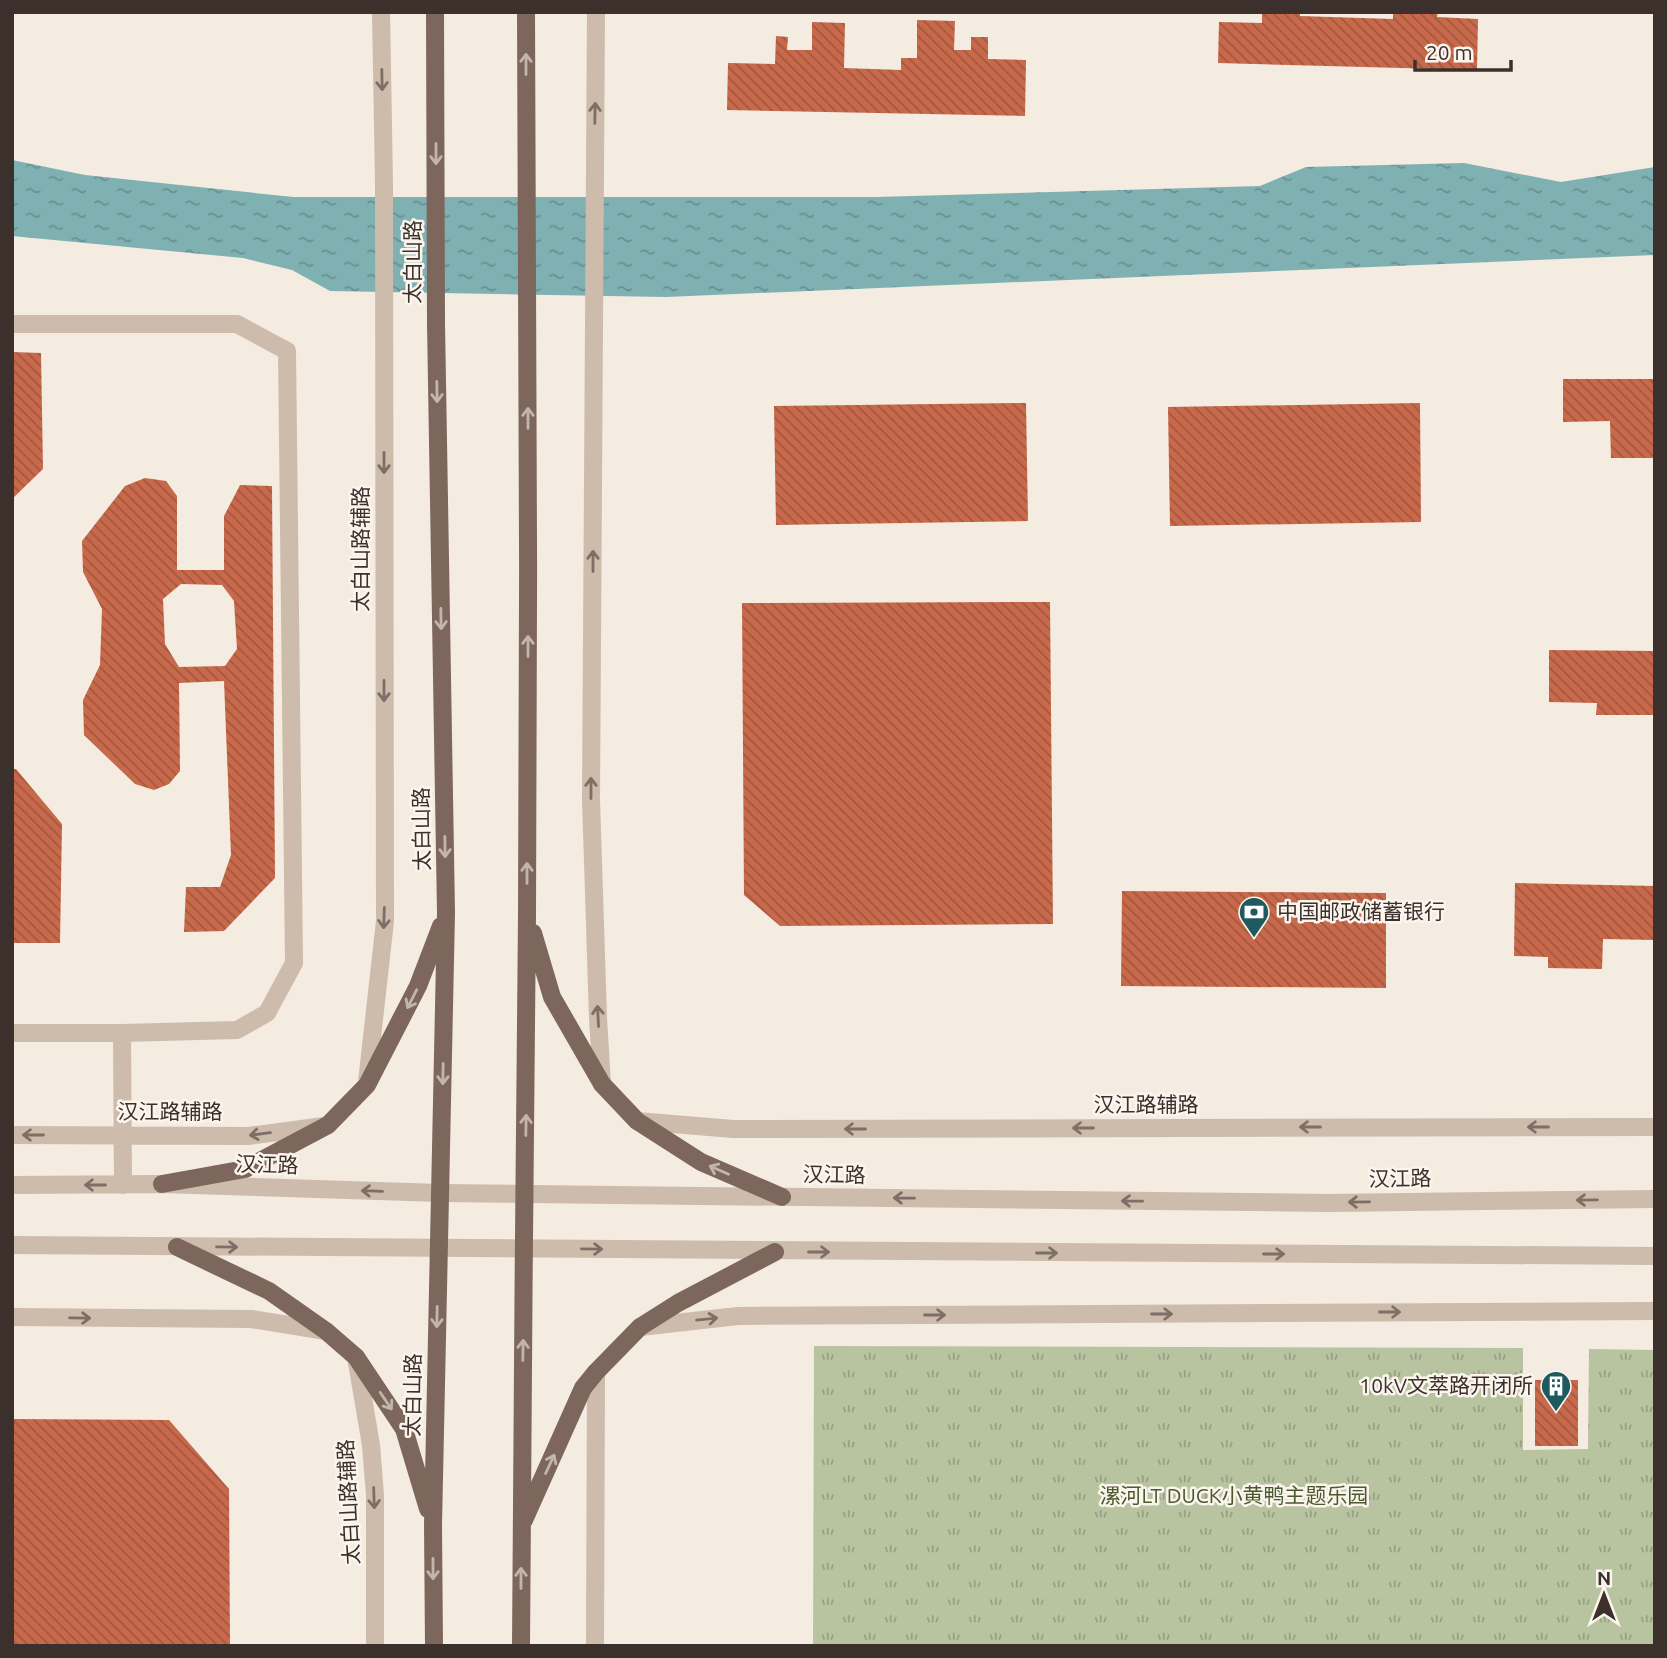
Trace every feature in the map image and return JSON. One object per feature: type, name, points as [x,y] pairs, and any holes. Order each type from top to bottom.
[{"type":"main road","name":"太白山路","points":[[434,1646],[433,1525],[446,913],[436,323],[435,12]]},
{"type":"main road","points":[[521,1646],[527,915],[526,12]]},
{"type":"main road","points":[[162,1184],[245,1168],[328,1125],[367,1085],[418,986],[446,913]]},
{"type":"main road","points":[[527,915],[552,997],[602,1084],[637,1121],[701,1162],[782,1197]]},
{"type":"main road","points":[[177,1247],[269,1291],[326,1331],[356,1357],[404,1429],[433,1525]]},
{"type":"main road","points":[[521,1526],[583,1388],[596,1372],[640,1326],[775,1252]]},
{"type":"street","name":"太白山路辅路","points":[[367,1085],[385,920],[384,184],[381,12]]},
{"type":"street","points":[[596,12],[591,799],[602,1084]]},
{"type":"street","points":[[12,324],[237,324],[287,351],[294,962],[267,1013],[237,1030],[12,1032]]},
{"type":"street","points":[[121,1033],[123,1185]]},
{"type":"street","name":"汉江路辅路","points":[[637,1121],[733,1129],[1655,1127]]},
{"type":"street","name":"汉江路辅路","points":[[12,1135],[248,1136],[328,1125]]},
{"type":"street","name":"汉江路","points":[[12,1185],[162,1184],[440,1193],[1329,1203],[1655,1199]]},
{"type":"street","points":[[12,1245],[1655,1256]]},
{"type":"street","points":[[640,1326],[738,1316],[1655,1311]]},
{"type":"street","points":[[12,1317],[251,1319],[326,1331]]},
{"type":"street","name":"太白山路辅路","points":[[356,1357],[370,1445],[374,1495],[375,1646]]},
{"type":"street","points":[[595,1646],[596,1372]]},
{"type":"green space","name":"漯河LT DUCK小黄鸭主题乐园","points":[[814,1346],[1523,1348],[1523,1450],[1588,1449],[1589,1349],[1655,1350],[1655,1646],[813,1646]]},
{"type":"water","points":[[12,160],[85,175],[293,197],[876,197],[1260,186],[1306,167],[1464,163],[1561,182],[1655,167],[1655,255],[666,297],[330,291],[292,270],[243,258],[12,236]]},
{"type":"building","points":[[1262,12],[1393,19],[1393,12],[1438,12],[1437,17],[1478,19],[1477,70],[1218,63],[1219,22],[1262,23]]},
{"type":"building","points":[[917,20],[955,21],[954,50],[971,50],[971,37],[988,37],[988,59],[1026,60],[1025,116],[727,110],[728,63],[775,64],[776,36],[788,37],[787,50],[812,50],[812,22],[845,23],[844,68],[901,70],[901,58],[917,58]]},
{"type":"building","points":[[12,352],[41,353],[43,469],[12,499]]},
{"type":"building","points":[[1563,379],[1655,379],[1655,458],[1611,458],[1610,421],[1563,422]]},
{"type":"building","points":[[1026,403],[1028,521],[776,525],[774,406]]},
{"type":"building","points":[[1420,403],[1421,522],[1170,526],[1168,407]]},
{"type":"building","points":[[145,478],[166,481],[177,496],[177,570],[224,570],[224,516],[240,485],[272,486],[275,878],[224,931],[184,932],[186,887],[220,887],[231,855],[224,681],[179,683],[180,771],[169,784],[154,790],[135,784],[84,735],[83,700],[100,665],[102,609],[83,572],[82,541],[125,486]],"holes":[[[181,584],[222,585],[234,601],[237,649],[225,666],[179,667],[165,644],[163,599]]]},
{"type":"building","points":[[1050,602],[1053,924],[780,926],[744,895],[742,603]]},
{"type":"building","points":[[1549,650],[1655,651],[1655,715],[1596,715],[1597,703],[1549,702]]},
{"type":"building","points":[[12,769],[16,769],[62,824],[60,943],[12,943]]},
{"type":"building","points":[[1515,883],[1655,886],[1655,940],[1603,939],[1602,969],[1548,968],[1548,957],[1514,956]]},
{"type":"building","name":"中国邮政储蓄银行","points":[[1122,891],[1386,893],[1386,988],[1121,986]]},
{"type":"building","name":"10kV文萃路开闭所","points":[[1535,1380],[1578,1380],[1578,1446],[1535,1446]]},
{"type":"building","points":[[12,1419],[169,1420],[229,1489],[230,1646],[12,1646]]},
{"type":"place","name":"中国邮政储蓄银行","points":[[1254,939]]},
{"type":"place","name":"10kV文萃路开闭所","points":[[1556,1413]]}]
